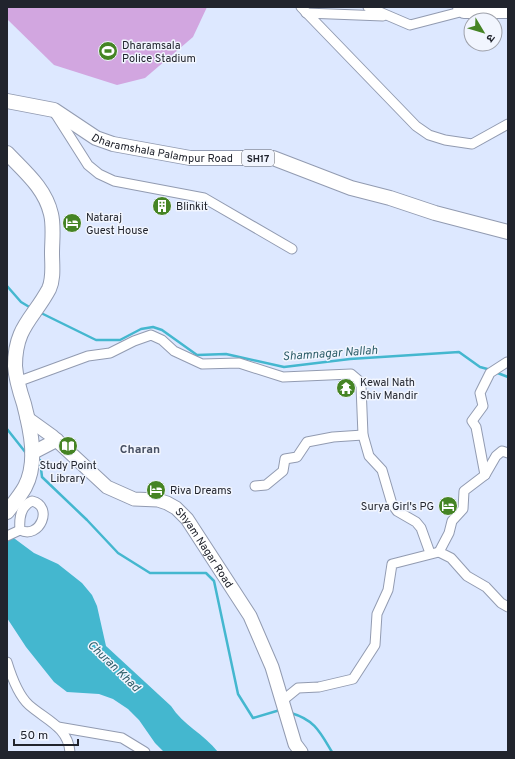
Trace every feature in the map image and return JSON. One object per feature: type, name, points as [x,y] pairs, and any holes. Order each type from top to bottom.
[{"type":"main road","points":[[462,9],[508,11]]},
{"type":"main road","name":"Dharamshala Palampur Road","points":[[7,101],[54,110],[96,138],[113,144],[190,158],[273,158],[351,188],[390,198],[435,213],[508,232]]},
{"type":"main road","points":[[7,153],[40,187],[52,215],[52,281],[44,297],[29,317],[22,330],[15,365],[17,382],[27,418],[32,452],[32,468],[24,488],[7,512]]},
{"type":"street","points":[[368,7],[410,25],[462,9]]},
{"type":"street","points":[[304,10],[388,16]]},
{"type":"street","points":[[304,10],[416,126],[429,135],[445,140],[472,144],[508,124]]},
{"type":"street","points":[[54,110],[88,165],[99,174],[114,181],[204,198],[292,249]]},
{"type":"street","points":[[17,382],[88,356],[110,353],[134,341],[151,335],[162,340],[174,351],[202,364],[239,363],[283,377],[351,374],[355,376],[360,386],[363,435],[369,456],[384,476],[392,504],[397,510],[416,522],[435,553]]},
{"type":"street","points":[[485,475],[476,427],[472,421],[483,406],[480,393],[490,373],[506,362]]},
{"type":"street","name":"Shyam Nagar Road","points":[[27,418],[57,440],[107,487],[134,499],[158,500],[167,503],[176,508],[187,519],[250,616],[272,667],[295,744],[301,752]]},
{"type":"street","points":[[255,486],[266,485],[283,471],[285,459],[296,457],[307,442],[333,437],[363,435]]},
{"type":"street","points":[[32,452],[57,440]]},
{"type":"street","points":[[435,553],[449,533],[452,522],[463,509],[464,491],[485,475],[496,456],[502,451],[508,453]]},
{"type":"street","points":[[7,536],[20,530]]},
{"type":"street","points":[[282,701],[298,688],[320,687],[353,679],[375,645],[377,614],[388,590],[392,564],[435,553],[451,558],[467,576],[486,588],[501,603],[508,606]]},
{"type":"street","points":[[7,662],[11,675],[28,704],[58,727],[69,741],[70,752]]},
{"type":"street","points":[[58,727],[122,738],[145,752]]},
{"type":"shaded area","name":"Dharamsala Police Stadium","points":[[7,7],[207,7],[193,37],[145,78],[117,85],[54,65],[7,19]]},
{"type":"water","name":"Churan Khad","points":[[7,533],[34,553],[58,564],[82,583],[92,595],[97,606],[106,646],[171,706],[181,719],[218,752],[164,752],[155,743],[139,720],[128,709],[113,699],[99,694],[67,692],[54,682],[26,647],[7,618]]},
{"type":"waterway","name":"Shamnagar Nallah","points":[[7,286],[21,302],[31,308]]},
{"type":"waterway","name":"Shamnagar Nallah","points":[[39,312],[96,340],[120,340],[141,329],[153,327],[162,330],[197,355],[226,354],[284,367],[350,359],[459,352],[480,367],[491,370]]},
{"type":"waterway","name":"Shamnagar Nallah","points":[[495,372],[508,377]]},
{"type":"waterway","points":[[7,429],[26,453]]},
{"type":"waterway","points":[[38,459],[40,460],[42,477],[87,520],[118,553],[150,573],[206,573],[214,581],[238,694],[253,718],[280,710]]},
{"type":"waterway","points":[[291,713],[306,719],[311,723],[320,733],[332,752]]},
{"type":"place","name":"Dharamsala Police Stadium","points":[[108,51]]},
{"type":"place","name":"Blinkit","points":[[162,206]]},
{"type":"place","name":"Nataraj Guest House","points":[[72,223]]},
{"type":"place","name":"Kewal Nath Shiv Mandir","points":[[346,388]]},
{"type":"place","name":"Study Point Library","points":[[68,446]]},
{"type":"place","name":"Riva Dreams","points":[[156,490]]},
{"type":"place","name":"Surya Girl's PG","points":[[448,506]]},
{"type":"district","name":"Charan","points":[[140,449]]}]
